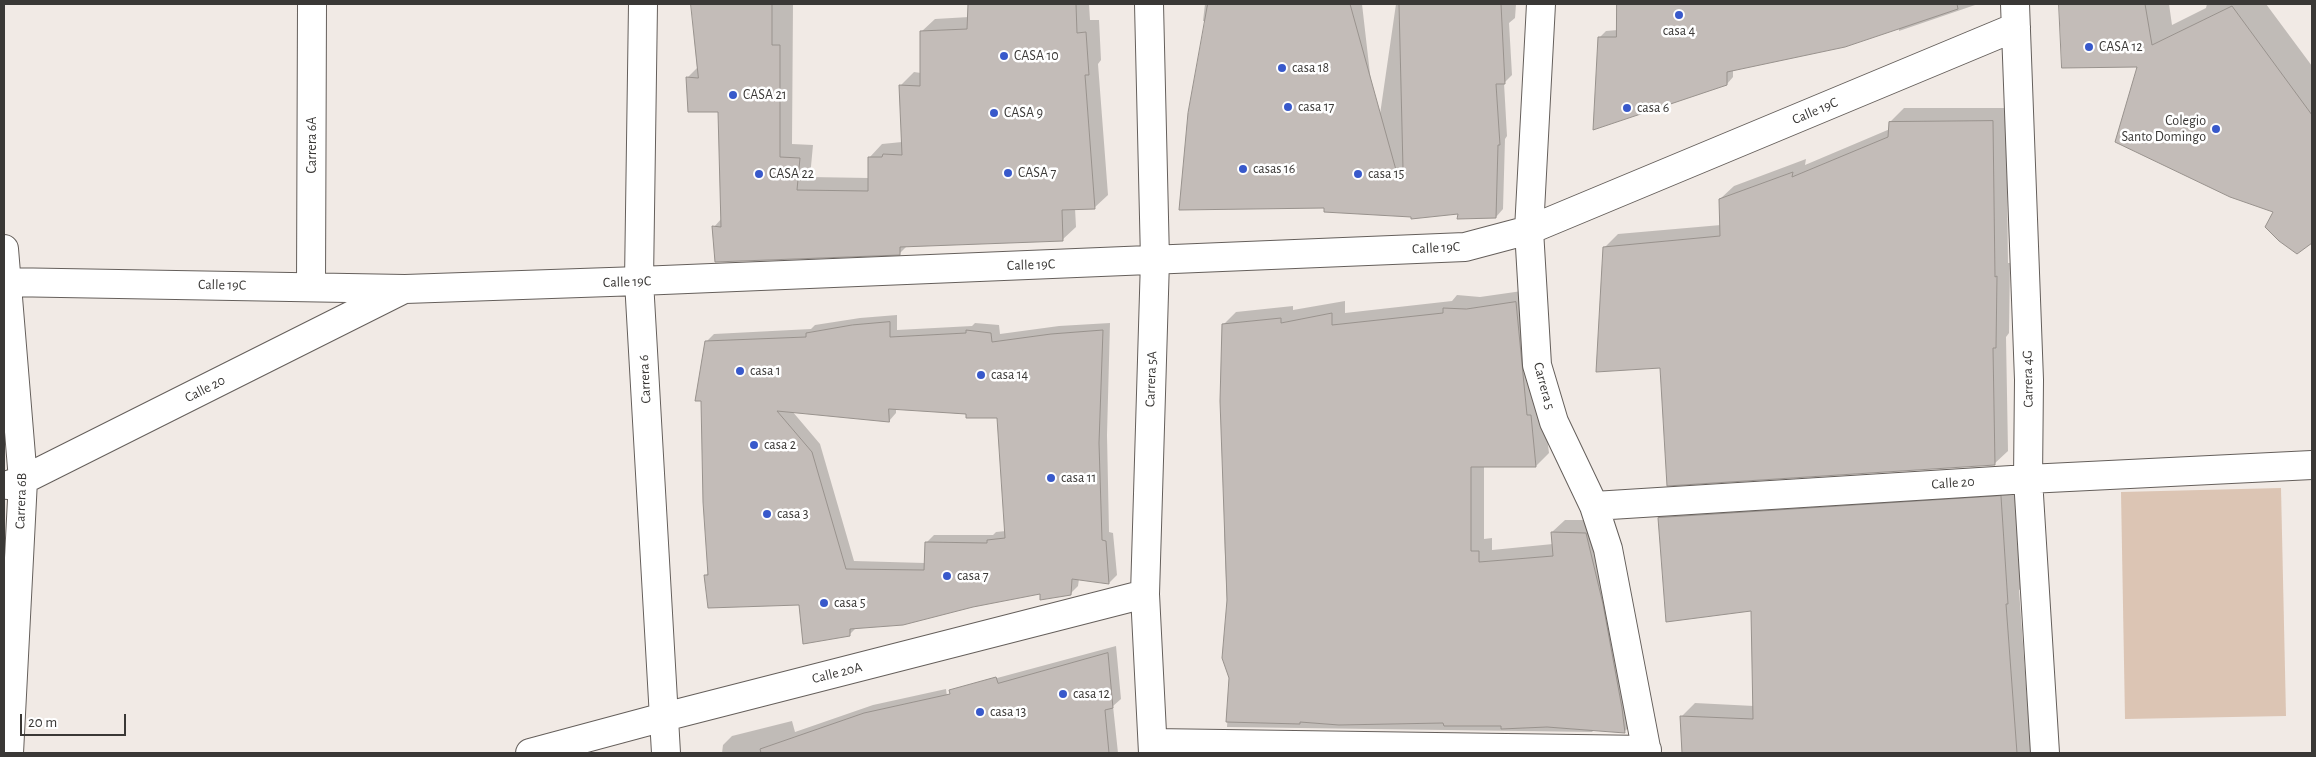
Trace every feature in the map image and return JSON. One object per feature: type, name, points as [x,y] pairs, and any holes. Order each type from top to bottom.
[{"type":"street","name":"Carrera 6A","points":[[311,287],[312,4]]},
{"type":"street","name":"Carrera 6","points":[[643,4],[639,281],[666,753]]},
{"type":"street","name":"Carrera 5A","points":[[1149,4],[1155,260],[1145,594],[1153,748]]},
{"type":"street","name":"Carrera 5","points":[[1541,4],[1529,230],[1537,365],[1554,422],[1594,506],[1608,549],[1647,752]]},
{"type":"street","name":"Calle 19C","points":[[5,282],[405,289],[1465,247],[1529,230],[2016,15]]},
{"type":"street","name":"Carrera 4G","points":[[2016,15],[2029,380],[2028,479],[2045,753]]},
{"type":"street","name":"Carrera 6B","points":[[4,249],[14,483],[9,753]]},
{"type":"street","name":"Calle 20","points":[[14,483],[405,289]]},
{"type":"street","name":"Calle 20","points":[[1594,506],[2028,479],[2312,465]]},
{"type":"street","name":"Calle 20A","points":[[530,753],[1145,594]]},
{"type":"street","points":[[1153,748],[1647,752]]},
{"type":"shaded area","points":[[2281,488],[2286,716],[2125,719],[2121,492]]},
{"type":"building","points":[[691,4],[772,4],[772,45],[780,45],[780,157],[800,158],[797,190],[868,191],[868,157],[882,157],[883,154],[902,155],[899,85],[920,86],[920,31],[967,29],[968,4],[1076,4],[1077,33],[1086,32],[1089,75],[1085,75],[1095,209],[1062,210],[1063,241],[900,247],[900,255],[715,262],[712,226],[721,227],[718,112],[688,112],[686,77],[698,78]]},
{"type":"building","points":[[1208,4],[1350,4],[1396,170],[1403,169],[1399,4],[1501,4],[1505,84],[1496,84],[1500,145],[1498,145],[1496,218],[1457,219],[1458,214],[1411,219],[1411,217],[1324,212],[1324,208],[1179,210],[1188,113]]},
{"type":"building","points":[[1617,4],[1957,4],[1958,9],[1845,47],[1727,72],[1727,85],[1593,130],[1598,37],[1616,37]]},
{"type":"building","name":"Colegio Santo Domingo","points":[[2059,4],[2145,4],[2152,45],[2232,6],[2312,115],[2312,243],[2297,254],[2279,241],[2265,227],[2273,212],[2230,197],[2115,142],[2137,67],[2062,68]]},
{"type":"building","points":[[1993,121],[1995,277],[1997,276],[1996,348],[1993,348],[1995,465],[1667,486],[1660,368],[1596,372],[1603,247],[1720,236],[1719,199],[1793,172],[1792,177],[1888,137],[1889,122]]},
{"type":"building","points":[[1516,302],[1527,415],[1531,415],[1536,467],[1471,467],[1471,551],[1479,551],[1479,562],[1553,556],[1551,532],[1586,533],[1603,604],[1625,733],[1547,727],[1501,729],[1501,726],[1444,726],[1443,723],[1339,725],[1300,722],[1300,724],[1226,722],[1229,678],[1222,658],[1227,600],[1220,401],[1222,324],[1281,318],[1281,323],[1332,313],[1332,325],[1443,313],[1443,308],[1466,309]]},
{"type":"building","points":[[890,322],[890,337],[966,333],[966,330],[991,333],[992,342],[1051,334],[1103,330],[1099,443],[1102,540],[1106,541],[1109,584],[1072,579],[1071,595],[1040,600],[1040,594],[973,607],[903,625],[850,629],[850,636],[803,644],[799,605],[708,608],[704,575],[708,575],[703,502],[701,401],[695,401],[705,341],[806,337],[806,333],[852,325]],"holes":[[[889,409],[966,414],[966,418],[997,418],[1005,538],[987,540],[987,543],[925,542],[924,570],[846,569],[812,452],[777,411],[889,422]]]},
{"type":"building","points":[[2001,496],[2008,604],[2006,604],[2017,753],[1682,753],[1680,716],[1753,719],[1751,611],[1666,622],[1658,518]]},
{"type":"building","points":[[1108,653],[1113,708],[1105,710],[1109,753],[761,753],[760,749],[864,713],[950,694],[949,690],[996,677],[998,683]]},
{"type":"place","name":"casa 4","points":[[1679,15]]},
{"type":"place","name":"CASA 12","points":[[2089,47]]},
{"type":"place","name":"CASA 10","points":[[1004,56]]},
{"type":"place","name":"casa 18","points":[[1282,68]]},
{"type":"place","name":"CASA 21","points":[[733,95]]},
{"type":"place","name":"casa 17","points":[[1288,107]]},
{"type":"place","name":"casa 6","points":[[1627,108]]},
{"type":"place","name":"CASA 9","points":[[994,113]]},
{"type":"place","name":"Colegio Santo Domingo","points":[[2216,129]]},
{"type":"place","name":"casas 16","points":[[1243,169]]},
{"type":"place","name":"CASA 7","points":[[1008,173]]},
{"type":"place","name":"CASA 22","points":[[759,174]]},
{"type":"place","name":"casa 15","points":[[1358,174]]},
{"type":"place","name":"casa 1","points":[[740,371]]},
{"type":"place","name":"casa 14","points":[[981,375]]},
{"type":"place","name":"casa 2","points":[[754,445]]},
{"type":"place","name":"casa 11","points":[[1051,478]]},
{"type":"place","name":"casa 3","points":[[767,514]]},
{"type":"place","name":"casa 7","points":[[947,576]]},
{"type":"place","name":"casa 5","points":[[824,603]]},
{"type":"place","name":"casa 12","points":[[1063,694]]},
{"type":"place","name":"casa 13","points":[[980,712]]}]
